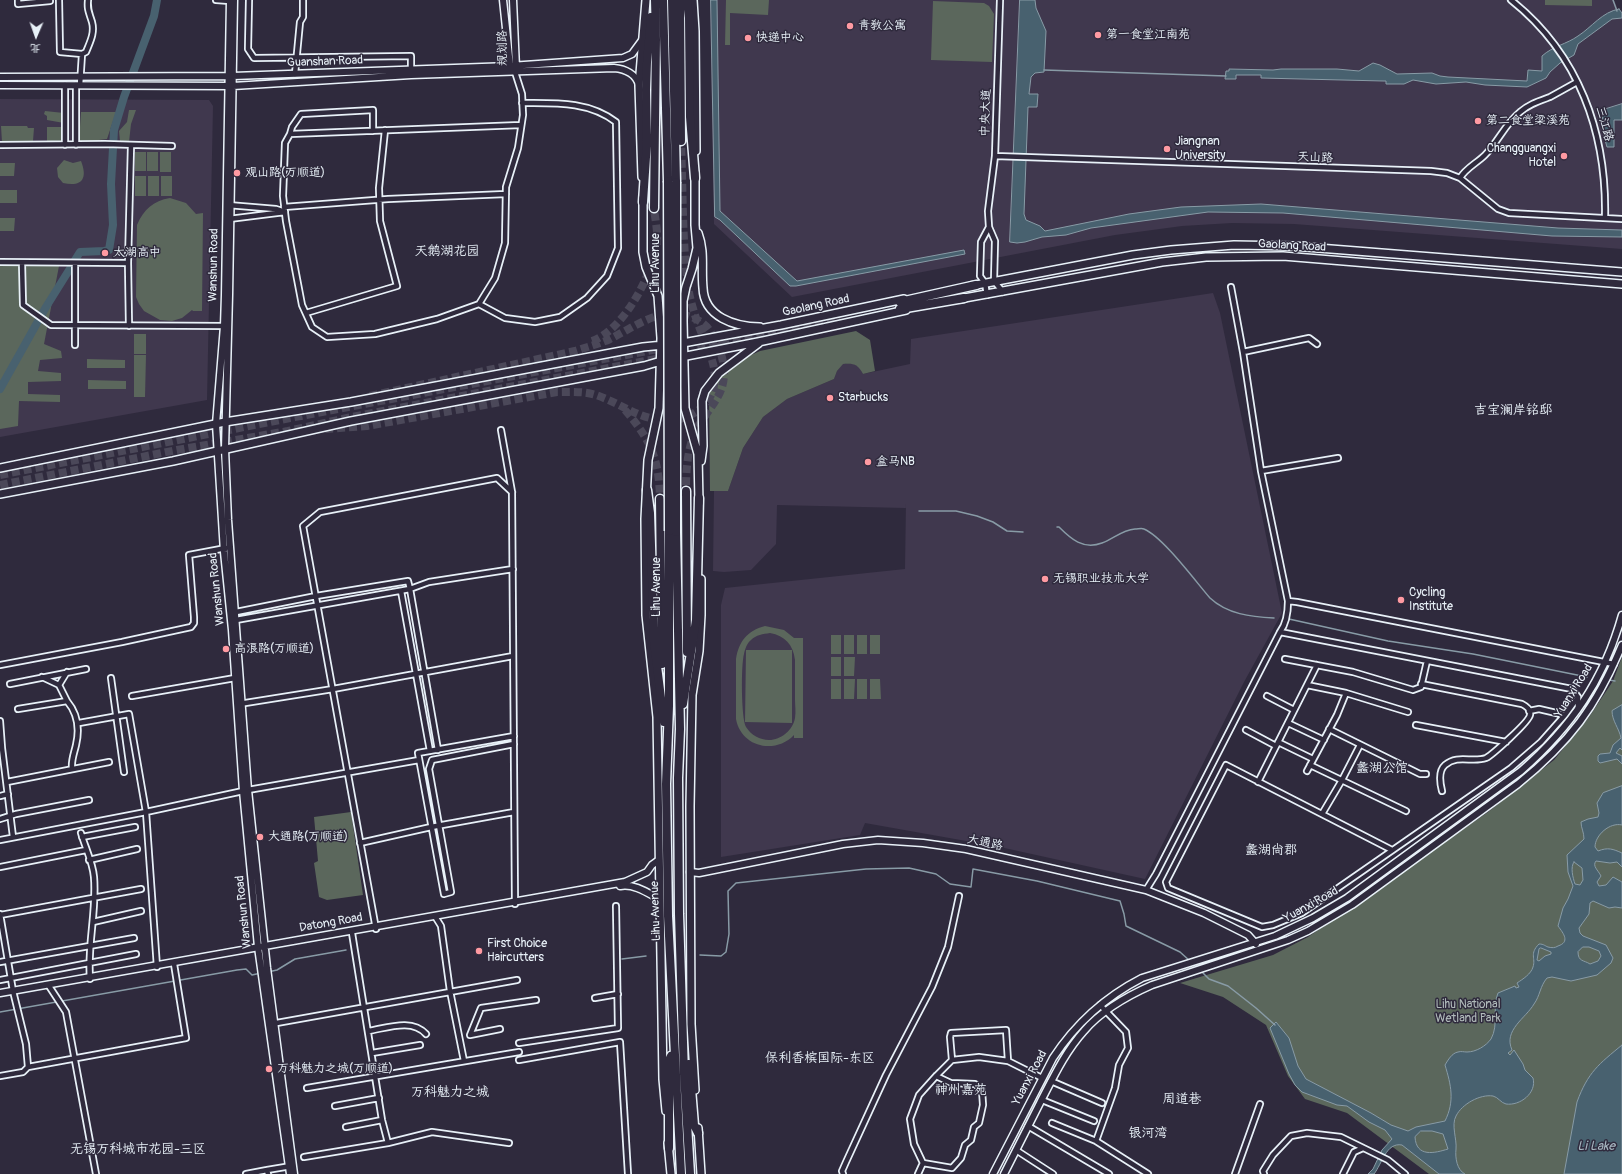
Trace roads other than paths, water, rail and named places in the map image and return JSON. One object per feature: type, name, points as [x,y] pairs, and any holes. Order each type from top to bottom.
[{"type":"highway","points":[[643,202],[647,142],[647,62],[654,0]]},
{"type":"highway","points":[[654,0],[656,39],[654,208]]},
{"type":"highway","name":"Lihu Avenue","points":[[663,0],[672,182]]},
{"type":"highway","name":"Lihu Avenue","points":[[672,0],[672,532],[667,749],[668,916],[681,1174]]},
{"type":"highway","points":[[680,0],[681,141]]},
{"type":"highway","points":[[687,0],[689,18],[690,117],[695,178]]},
{"type":"highway","name":"Gaolang Road","points":[[964,298],[900,305],[976,285]]},
{"type":"highway","points":[[647,490],[650,513],[654,642],[663,706],[667,749]]},
{"type":"highway","points":[[686,491],[686,685]]},
{"type":"highway","points":[[680,729],[696,620],[699,498]]},
{"type":"highway","points":[[660,499],[663,706]]},
{"type":"highway","name":"Lihu Avenue","points":[[672,532],[680,729],[678,778],[679,914],[690,1174]]},
{"type":"highway","points":[[683,1034],[689,1065],[694,1125],[698,1132]]},
{"type":"highway","points":[[669,1148],[670,1060],[674,1050]]},
{"type":"main road","name":"Wanshun Road","points":[[221,450],[225,422],[231,0]]},
{"type":"main road","name":"规划路","points":[[503,0],[513,65],[516,72]]},
{"type":"main road","name":"规划路","points":[[513,0],[513,65]]},
{"type":"main road","points":[[646,0],[639,86],[643,202],[643,252],[646,267],[658,296],[661,346],[659,408],[648,460],[645,519],[646,615],[657,717],[663,1079],[671,1174]]},
{"type":"main road","points":[[693,0],[695,46],[695,225],[697,248],[683,301],[683,343],[685,408],[698,454],[699,498],[701,615],[699,651],[692,695],[690,872],[691,1024],[701,1174]]},
{"type":"main road","name":"Guanshan Road","points":[[0,85],[230,86],[623,58],[632,54],[642,39]]},
{"type":"main road","name":"Guanshan Road","points":[[0,77],[147,78],[411,72],[516,72],[622,68],[637,79],[639,86]]},
{"type":"main road","points":[[695,225],[702,245],[702,289],[704,299],[712,312],[720,318],[732,323],[758,327],[781,325]]},
{"type":"main road","name":"Gaolang Road","points":[[0,468],[225,422],[351,402],[643,347],[683,343],[781,325],[994,281],[1133,255],[1171,250],[1234,245],[1293,246],[1622,272]]},
{"type":"main road","name":"Gaolang Road","points":[[0,494],[173,461],[352,422],[644,366],[684,356],[763,341],[964,298],[1162,262],[1206,257],[1283,256],[1622,284]]},
{"type":"main road","name":"Wanshun Road","points":[[226,326],[216,424],[221,450],[227,548],[233,613],[235,678],[239,704]]},
{"type":"main road","points":[[698,487],[703,446],[702,401],[705,391],[719,373],[763,341]]},
{"type":"main road","name":"Wanshun Road","points":[[233,613],[236,620],[239,704],[245,791],[261,948],[291,1166],[294,1174]]},
{"type":"main road","name":"Yuanxi Road","points":[[993,1174],[1042,1078],[1062,1044],[1090,1013],[1123,988],[1142,978],[1294,928],[1347,898],[1521,770],[1542,752],[1577,712],[1605,661],[1622,615]]},
{"type":"main road","name":"Yuanxi Road","points":[[1004,1174],[1051,1081],[1070,1049],[1085,1030],[1106,1011],[1134,993],[1189,972],[1288,940],[1308,931],[1352,904],[1518,784],[1561,746],[1576,728],[1601,690],[1622,645]]},
{"type":"main road","name":"大通路","points":[[690,872],[699,873],[843,844],[878,840],[923,843],[966,849],[1146,890],[1204,913],[1248,935],[1255,942],[1259,950]]},
{"type":"main road","name":"Datong Road","points":[[13,992],[436,918],[625,882],[647,872],[652,865],[659,860]]},
{"type":"main road","name":"Datong Road","points":[[156,967],[515,903],[626,885],[659,899]]},
{"type":"main road","name":"Datong Road","points":[[0,994],[90,978]]},
{"type":"main road","name":"Wanshun Road","points":[[290,1174],[291,1166]]},
{"type":"street","points":[[18,0],[18,4],[50,1]]},
{"type":"street","points":[[60,0],[60,52],[82,54],[86,52],[93,36],[92,23],[87,10],[88,0]]},
{"type":"street","points":[[216,0],[231,0]]},
{"type":"street","points":[[249,0],[248,49],[254,58],[296,56],[410,56],[411,72]]},
{"type":"street","points":[[295,74],[300,22],[303,17],[302,0]]},
{"type":"street","name":"中央大道","points":[[989,227],[988,211],[995,156],[1000,0]]},
{"type":"street","name":"三江路","points":[[1511,0],[1538,26],[1553,44],[1567,64],[1587,103],[1601,150],[1605,181],[1605,218]]},
{"type":"street","points":[[76,145],[78,85],[81,78],[82,54]]},
{"type":"street","points":[[374,131],[373,110],[301,114],[292,127],[285,143],[283,196],[302,305],[312,326],[327,337],[375,334],[437,319],[480,304],[495,278],[505,243],[506,187],[518,148],[521,125],[522,94],[516,72]]},
{"type":"street","points":[[1460,178],[1464,172],[1483,158],[1491,149],[1504,129],[1520,111],[1537,101],[1558,93],[1577,82]]},
{"type":"street","points":[[65,85],[65,145]]},
{"type":"street","points":[[480,304],[505,318],[535,322],[560,317],[587,298],[607,276],[618,248],[616,122],[605,114],[566,103],[522,103]]},
{"type":"street","points":[[290,134],[521,125]]},
{"type":"street","points":[[306,314],[397,286],[380,221],[379,188],[385,130]]},
{"type":"street","points":[[0,145],[117,144],[172,146]]},
{"type":"street","points":[[129,326],[128,263],[131,145]]},
{"type":"street","name":"天山路","points":[[995,156],[1447,173],[1460,178],[1498,209],[1509,213],[1622,219]]},
{"type":"street","points":[[228,219],[285,210],[379,200],[415,197],[506,194]]},
{"type":"street","points":[[228,205],[285,210]]},
{"type":"street","points":[[989,227],[995,242],[994,281],[1003,292]]},
{"type":"street","points":[[987,295],[985,283],[980,276],[981,242],[989,227]]},
{"type":"street","points":[[0,262],[128,263]]},
{"type":"street","points":[[22,263],[23,305],[51,325],[226,326]]},
{"type":"street","points":[[74,263],[75,344]]},
{"type":"street","points":[[1146,890],[1156,874],[1280,632],[1288,610],[1288,601],[1261,471],[1243,352],[1231,286]]},
{"type":"street","points":[[1243,352],[1309,338],[1317,344]]},
{"type":"street","points":[[501,430],[512,492],[515,903]]},
{"type":"street","points":[[1261,471],[1338,458]]},
{"type":"street","points":[[376,928],[304,526],[320,512],[497,478],[512,492]]},
{"type":"street","points":[[0,665],[122,642],[191,627],[194,624],[194,617],[189,555],[227,548]]},
{"type":"street","points":[[236,620],[401,591],[429,582],[513,569]]},
{"type":"street","points":[[233,613],[316,596],[408,581],[438,750]]},
{"type":"street","points":[[401,591],[430,751]]},
{"type":"street","points":[[1288,601],[1605,661],[1614,664]]},
{"type":"street","points":[[1280,632],[1572,689],[1578,697],[1577,712]]},
{"type":"street","points":[[239,704],[333,689],[513,656]]},
{"type":"street","points":[[1284,659],[1353,672],[1413,690],[1420,687],[1427,661]]},
{"type":"street","points":[[1258,782],[1317,665]]},
{"type":"street","points":[[10,684],[86,669]]},
{"type":"street","points":[[59,685],[67,672]]},
{"type":"street","points":[[42,678],[59,685],[67,701],[74,709],[79,723],[77,744],[71,763],[72,770]]},
{"type":"street","points":[[111,678],[124,772]]},
{"type":"street","points":[[132,696],[235,678]]},
{"type":"street","points":[[1421,684],[1522,704],[1526,706],[1529,711],[1528,719],[1506,742],[1487,757],[1477,761],[1466,758],[1454,759],[1444,766],[1440,778],[1442,791]]},
{"type":"street","points":[[1307,685],[1346,693],[1408,712]]},
{"type":"street","points":[[1307,770],[1324,740],[1346,693]]},
{"type":"street","points":[[1267,696],[1294,710]]},
{"type":"street","points":[[1392,850],[1226,765],[1166,882],[1168,888],[1262,926],[1273,925],[1302,913],[1511,768],[1541,742],[1565,715],[1578,697]]},
{"type":"street","points":[[18,709],[67,701]]},
{"type":"street","points":[[1529,711],[1539,709],[1565,715]]},
{"type":"street","points":[[79,723],[129,714],[146,812],[156,967]]},
{"type":"street","points":[[0,721],[1,748],[6,769],[13,837]]},
{"type":"street","points":[[1288,723],[1324,740]]},
{"type":"street","points":[[1416,725],[1506,742]]},
{"type":"street","points":[[1246,730],[1313,759]]},
{"type":"street","points":[[1329,730],[1420,774],[1426,774]]},
{"type":"street","points":[[514,736],[418,754],[444,894],[450,892],[429,769],[432,760],[514,744]]},
{"type":"street","points":[[1322,814],[1360,745]]},
{"type":"street","points":[[0,840],[348,771],[419,760]]},
{"type":"street","points":[[7,782],[109,762]]},
{"type":"street","points":[[1310,765],[1406,811]]},
{"type":"street","points":[[0,770],[6,769]]},
{"type":"street","points":[[0,796],[8,794]]},
{"type":"street","points":[[0,819],[16,814],[89,800]]},
{"type":"street","points":[[360,843],[432,827],[514,812]]},
{"type":"street","points":[[90,978],[90,946],[95,896],[94,875],[82,835],[135,827]]},
{"type":"street","points":[[89,860],[137,849]]},
{"type":"street","points":[[0,867],[86,850]]},
{"type":"street","points":[[28,1067],[26,1044],[18,1014],[17,1003],[13,992],[8,960],[2,940],[0,915],[95,896],[141,889]]},
{"type":"street","points":[[843,1174],[842,1171],[886,1076],[932,987],[948,947],[959,896]]},
{"type":"street","points":[[519,1043],[618,1028],[616,906]]},
{"type":"street","points":[[92,922],[141,911]]},
{"type":"street","points":[[436,918],[441,926],[450,991],[464,1061]]},
{"type":"street","points":[[352,933],[382,1120],[388,1144]]},
{"type":"street","points":[[0,962],[134,938]]},
{"type":"street","points":[[0,980],[136,954]]},
{"type":"street","points":[[0,1076],[23,1072],[28,1067],[186,1038],[174,964]]},
{"type":"street","points":[[271,1024],[518,980]]},
{"type":"street","points":[[49,986],[66,1012],[96,1174]]},
{"type":"street","points":[[595,998],[618,994]]},
{"type":"street","points":[[500,1029],[470,1035],[481,1008],[536,1000]]},
{"type":"street","points":[[1096,1141],[1115,1088],[1119,1065],[1128,1048],[1126,1032],[1100,1005]]},
{"type":"street","points":[[368,1031],[406,1024],[422,1029],[426,1034]]},
{"type":"street","points":[[952,1060],[951,1033],[1006,1030],[1008,1061]]},
{"type":"street","points":[[519,1060],[620,1042],[628,1174]]},
{"type":"street","points":[[372,1052],[420,1045]]},
{"type":"street","points":[[307,1088],[519,1052]]},
{"type":"street","points":[[918,1174],[923,1163],[914,1144],[910,1119],[919,1095],[952,1060],[979,1057],[1008,1061],[1042,1078]]},
{"type":"street","points":[[923,1163],[952,1168],[961,1158],[965,1145],[971,1140],[974,1127],[979,1123],[983,1104],[982,1090],[975,1084],[951,1083],[936,1076]]},
{"type":"street","points":[[1051,1081],[1102,1103]]},
{"type":"street","points":[[335,1106],[379,1098]]},
{"type":"street","points":[[1042,1100],[1094,1121]]},
{"type":"street","points":[[1235,1174],[1260,1104]]},
{"type":"street","points":[[346,1127],[382,1120]]},
{"type":"street","points":[[1052,1123],[1096,1141],[1148,1174]]},
{"type":"street","points":[[1028,1126],[1110,1174]]},
{"type":"street","points":[[304,1157],[388,1144],[432,1132],[509,1143]]},
{"type":"street","points":[[1264,1174],[1263,1171],[1273,1155],[1290,1136],[1307,1133],[1341,1137],[1384,1158],[1405,1174]]},
{"type":"street","points":[[1343,1174],[1354,1152],[1352,1142]]},
{"type":"street","points":[[1354,1152],[1363,1148]]},
{"type":"street","points":[[1016,1150],[1053,1174]]},
{"type":"street","points":[[246,1174],[268,1172],[291,1166]]},
{"type":"water","points":[[711,0],[717,0],[720,211],[797,281],[964,250],[965,254],[790,286],[715,217]]},
{"type":"water","points":[[1020,0],[1035,0],[1036,8],[1046,31],[1044,72],[1035,73],[1031,77],[1029,94],[1038,94],[1037,107],[1028,107],[1024,214],[1026,220],[1040,226],[1045,231],[1129,214],[1181,207],[1261,204],[1558,228],[1622,230],[1622,237],[1552,236],[1283,213],[1208,212],[1091,228],[1066,235],[1042,237],[1025,242],[1010,242]]},
{"type":"water","points":[[1619,9],[1622,13],[1622,18],[1612,19],[1578,44],[1574,55],[1560,63],[1546,78],[1527,87],[1485,85],[1466,82],[1436,84],[1413,80],[1404,84],[1386,84],[1386,81],[1261,78],[1261,75],[1236,75],[1236,79],[1225,79],[1226,71],[1229,71],[1229,69],[1337,69],[1359,71],[1373,63],[1397,74],[1432,73],[1448,77],[1527,81],[1528,70],[1542,71],[1542,56],[1555,47],[1574,39],[1607,13]]},
{"type":"water","points":[[1622,104],[1622,120],[1614,120],[1614,147],[1607,147],[1602,129],[1603,110]]},
{"type":"water","points":[[1622,705],[1622,750],[1620,748],[1616,753],[1622,756],[1622,764],[1617,759],[1600,763],[1598,761],[1598,756],[1600,754],[1610,753],[1613,745],[1621,738],[1613,718],[1612,711]]},
{"type":"water","points":[[1622,786],[1622,825],[1613,825],[1604,830],[1600,834],[1595,847],[1598,851],[1610,849],[1622,853],[1622,867],[1617,862],[1610,863],[1596,861],[1595,866],[1601,876],[1597,882],[1599,886],[1606,885],[1613,877],[1622,882],[1622,908],[1609,908],[1593,901],[1590,903],[1589,914],[1579,928],[1580,933],[1583,936],[1606,945],[1613,958],[1611,963],[1597,975],[1571,981],[1552,977],[1547,978],[1536,1001],[1513,1030],[1510,1043],[1512,1050],[1508,1053],[1510,1055],[1514,1050],[1525,1070],[1533,1078],[1534,1084],[1530,1093],[1522,1101],[1511,1104],[1506,1104],[1493,1096],[1477,1098],[1462,1108],[1456,1116],[1454,1128],[1456,1160],[1458,1167],[1465,1174],[1439,1174],[1402,1145],[1397,1145],[1388,1150],[1374,1174],[1368,1174],[1373,1169],[1382,1150],[1392,1139],[1385,1130],[1369,1122],[1347,1106],[1337,1105],[1302,1092],[1295,1085],[1289,1074],[1270,1028],[1276,1022],[1289,1038],[1298,1066],[1306,1079],[1391,1125],[1408,1131],[1416,1127],[1445,1121],[1451,1100],[1449,1079],[1445,1065],[1447,1061],[1456,1053],[1477,1050],[1489,1042],[1495,1028],[1496,998],[1498,993],[1515,986],[1516,988],[1519,987],[1517,983],[1532,970],[1534,964],[1533,953],[1539,944],[1553,948],[1562,944],[1565,940],[1564,935],[1558,926],[1563,908],[1573,886],[1568,872],[1567,855],[1584,839],[1581,822],[1598,817],[1599,813],[1597,803],[1603,793]],"holes":[[[1574,862],[1582,868],[1583,880],[1580,885],[1575,884],[1572,873]],[[1583,947],[1589,947],[1599,951],[1601,956],[1598,961],[1590,964],[1580,959],[1578,952]],[[1541,948],[1551,952],[1551,954],[1545,956],[1539,961],[1537,960],[1539,949]],[[1421,1131],[1432,1131],[1443,1134],[1448,1149],[1438,1152],[1422,1151],[1416,1144],[1415,1137]]]},
{"type":"water","name":"Li Lake","points":[[1622,1045],[1622,1174],[1564,1174],[1577,1102],[1585,1083],[1595,1069]]},
{"type":"waterway","points":[[75,260],[80,252],[109,250],[113,225],[111,184],[114,130],[124,97],[154,16],[157,0]]},
{"type":"waterway","points":[[1613,0],[1617,11]]},
{"type":"waterway","points":[[1044,70],[1226,76]]},
{"type":"waterway","points":[[0,389],[46,307],[71,267]]},
{"type":"waterway","points":[[919,511],[956,511],[993,522],[1007,531],[1023,532]]},
{"type":"waterway","points":[[1057,527],[1078,542],[1089,545],[1102,543],[1130,530],[1144,529],[1170,550],[1210,598],[1224,608],[1240,614],[1274,618]]},
{"type":"waterway","points":[[1289,619],[1388,641],[1473,654],[1587,677]]},
{"type":"waterway","points":[[1609,680],[1615,681]]},
{"type":"waterway","points":[[700,955],[721,956],[726,952],[729,934],[728,891],[736,883],[866,869],[909,868],[936,874],[950,884],[971,887],[973,869],[1037,881],[1120,901],[1126,926],[1180,952],[1190,961]]},
{"type":"waterway","points":[[268,972],[277,970],[295,959],[346,950]]},
{"type":"waterway","points":[[622,959],[646,956]]},
{"type":"waterway","points":[[0,1012],[237,970],[246,969],[252,975],[261,973]]},
{"type":"waterway","points":[[1200,970],[1209,979],[1228,986],[1275,1025]]},
{"type":"tunnel","points":[[325,429],[367,426],[557,392],[577,392],[596,395],[642,416],[662,420],[673,420],[687,417],[700,409],[705,404],[712,392],[715,372],[711,356],[694,313],[688,287],[684,233],[681,141]]},
{"type":"tunnel","points":[[592,341],[604,335],[626,313],[650,269],[657,242],[654,208]]},
{"type":"tunnel","points":[[370,396],[575,351],[606,341],[644,321],[658,316],[670,313],[682,314],[698,320],[707,327],[717,343],[723,361],[724,371],[721,389],[717,398],[703,418],[692,440],[687,465],[686,491]]},
{"type":"tunnel","points":[[698,350],[841,321]]},
{"type":"tunnel","points":[[0,475],[290,418],[663,348]]},
{"type":"tunnel","points":[[0,485],[177,450],[288,431],[347,418],[661,358]]},
{"type":"tunnel","points":[[625,410],[641,431],[652,451],[658,472],[660,499]]},
{"type":"place","name":"青教公寓","points":[[850,26]]},
{"type":"place","name":"第一食堂江南苑","points":[[1098,35]]},
{"type":"place","name":"快递中心","points":[[748,38]]},
{"type":"place","name":"第二食堂梁溪苑","points":[[1478,121]]},
{"type":"place","name":"Jiangnan University","points":[[1167,149]]},
{"type":"place","name":"Changguangxi Hotel","points":[[1564,156]]},
{"type":"place","name":"观山路(万顺道)","points":[[237,173]]},
{"type":"place","name":"太湖高中","points":[[105,253]]},
{"type":"place","name":"Starbucks","points":[[830,398]]},
{"type":"place","name":"盒马NB","points":[[868,462]]},
{"type":"place","name":"无锡职业技术大学","points":[[1045,579]]},
{"type":"place","name":"Cycling Institute","points":[[1401,600]]},
{"type":"place","name":"高浪路(万顺道)","points":[[226,649]]},
{"type":"place","name":"大通路(万顺道)","points":[[260,837]]},
{"type":"place","name":"First Choice Haircutters","points":[[479,951]]},
{"type":"place","name":"万科魅力之城(万顺道)","points":[[269,1069]]},
{"type":"district","name":"天鹅湖花园","points":[[447,252]]},
{"type":"district","name":"吉宝澜岸铭邸","points":[[1513,411]]},
{"type":"district","name":"蠡湖公馆","points":[[1382,769]]},
{"type":"district","name":"蠡湖尚郡","points":[[1271,851]]},
{"type":"district","name":"保利香槟国际-东区","points":[[820,1059]]},
{"type":"district","name":"神州嘉苑","points":[[961,1091]]},
{"type":"district","name":"万科魅力之城","points":[[450,1093]]},
{"type":"district","name":"周道巷","points":[[1182,1100]]},
{"type":"district","name":"银河湾","points":[[1148,1134]]},
{"type":"district","name":"无锡万科城市花园-三区","points":[[138,1150]]},
{"type":"park label","name":"Lihu National Wetland Park","points":[[1468,1012]]}]
